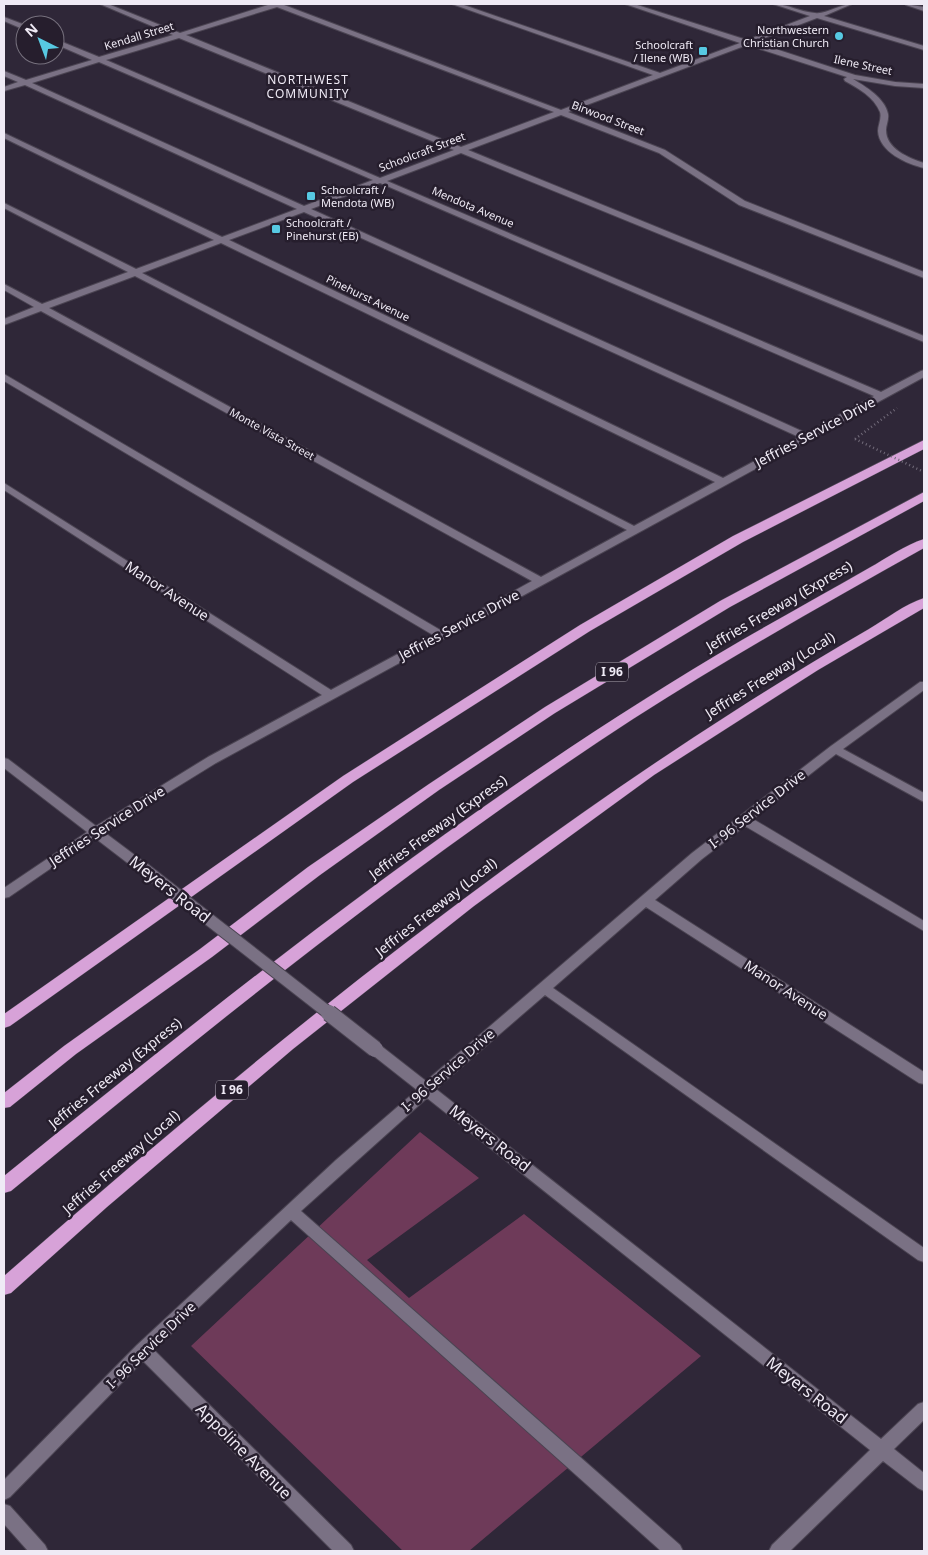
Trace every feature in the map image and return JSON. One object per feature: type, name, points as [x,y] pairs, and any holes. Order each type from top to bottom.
[{"type":"highway","points":[[888,462],[924,434]]},
{"type":"highway","points":[[4,1022],[348,779],[585,628],[738,539],[924,444]]},
{"type":"highway","name":"Jeffries Freeway (Express)","points":[[4,1102],[70,1050],[206,953],[314,871],[434,787],[542,715],[725,604],[924,496]]},
{"type":"highway","name":"Jeffries Freeway (Express)","points":[[4,1186],[244,991],[517,791],[628,716],[785,620],[924,543]]},
{"type":"highway","name":"Jeffries Freeway (Local)","points":[[4,1287],[100,1202],[287,1045],[468,902],[649,772],[813,667],[924,602]]},
{"type":"street","points":[[102,4],[924,339]]},
{"type":"street","name":"Kendall Street","points":[[4,89],[277,4]]},
{"type":"street","name":"Birwood Street","points":[[277,4],[660,150],[724,193],[757,210],[924,275]]},
{"type":"street","points":[[455,4],[659,75]]},
{"type":"street","name":"Ilene Street","points":[[628,4],[830,70],[877,81],[924,86]]},
{"type":"street","points":[[776,4],[924,48]]},
{"type":"street","name":"Schoolcraft Street","points":[[4,322],[849,4]]},
{"type":"street","points":[[908,4],[924,9]]},
{"type":"street","name":"Mendota Avenue","points":[[65,44],[882,396]]},
{"type":"street","points":[[830,70],[857,84],[877,101],[885,116],[882,131],[887,144],[904,157],[924,166]]},
{"type":"street","points":[[4,73],[807,437]]},
{"type":"street","name":"Pinehurst Avenue","points":[[4,136],[722,482]]},
{"type":"street","points":[[4,206],[634,530]]},
{"type":"street","name":"Monte Vista Street","points":[[4,287],[540,582]]},
{"type":"street","name":"Jeffries Service Drive","points":[[5,893],[95,832],[212,760],[924,373]]},
{"type":"street","points":[[4,377],[441,635]]},
{"type":"street","name":"Manor Avenue","points":[[4,486],[330,695]]},
{"type":"street","name":"I- 96 Service Drive","points":[[4,1492],[143,1350],[426,1088],[697,856],[835,749],[924,686]]},
{"type":"street","points":[[835,749],[924,798]]},
{"type":"street","name":"Meyers Road","points":[[4,762],[426,1088],[924,1483]]},
{"type":"street","points":[[743,819],[924,927]]},
{"type":"street","name":"Manor Avenue","points":[[647,900],[924,1079]]},
{"type":"street","points":[[544,988],[924,1256]]},
{"type":"street","points":[[291,1211],[674,1551]]},
{"type":"street","name":"Appoline Avenue","points":[[143,1350],[345,1551]]},
{"type":"street","points":[[778,1551],[924,1409]]},
{"type":"street","points":[[4,1512],[39,1551]]},
{"type":"path","points":[[898,407],[855,439],[924,472]]},
{"type":"shaded area","points":[[420,1132],[479,1178],[367,1260],[409,1298],[524,1214],[701,1356],[469,1551],[403,1551],[191,1346]]},
{"type":"place","name":"Northwestern Christian Church","points":[[839,36]]},
{"type":"place","name":"Schoolcraft / Ilene (WB)","points":[[703,51]]},
{"type":"place","name":"Schoolcraft / Mendota (WB)","points":[[311,196]]},
{"type":"place","name":"Schoolcraft / Pinehurst (EB)","points":[[276,229]]},
{"type":"district","name":"NORTHWEST COMMUNITY","points":[[308,87]]}]
